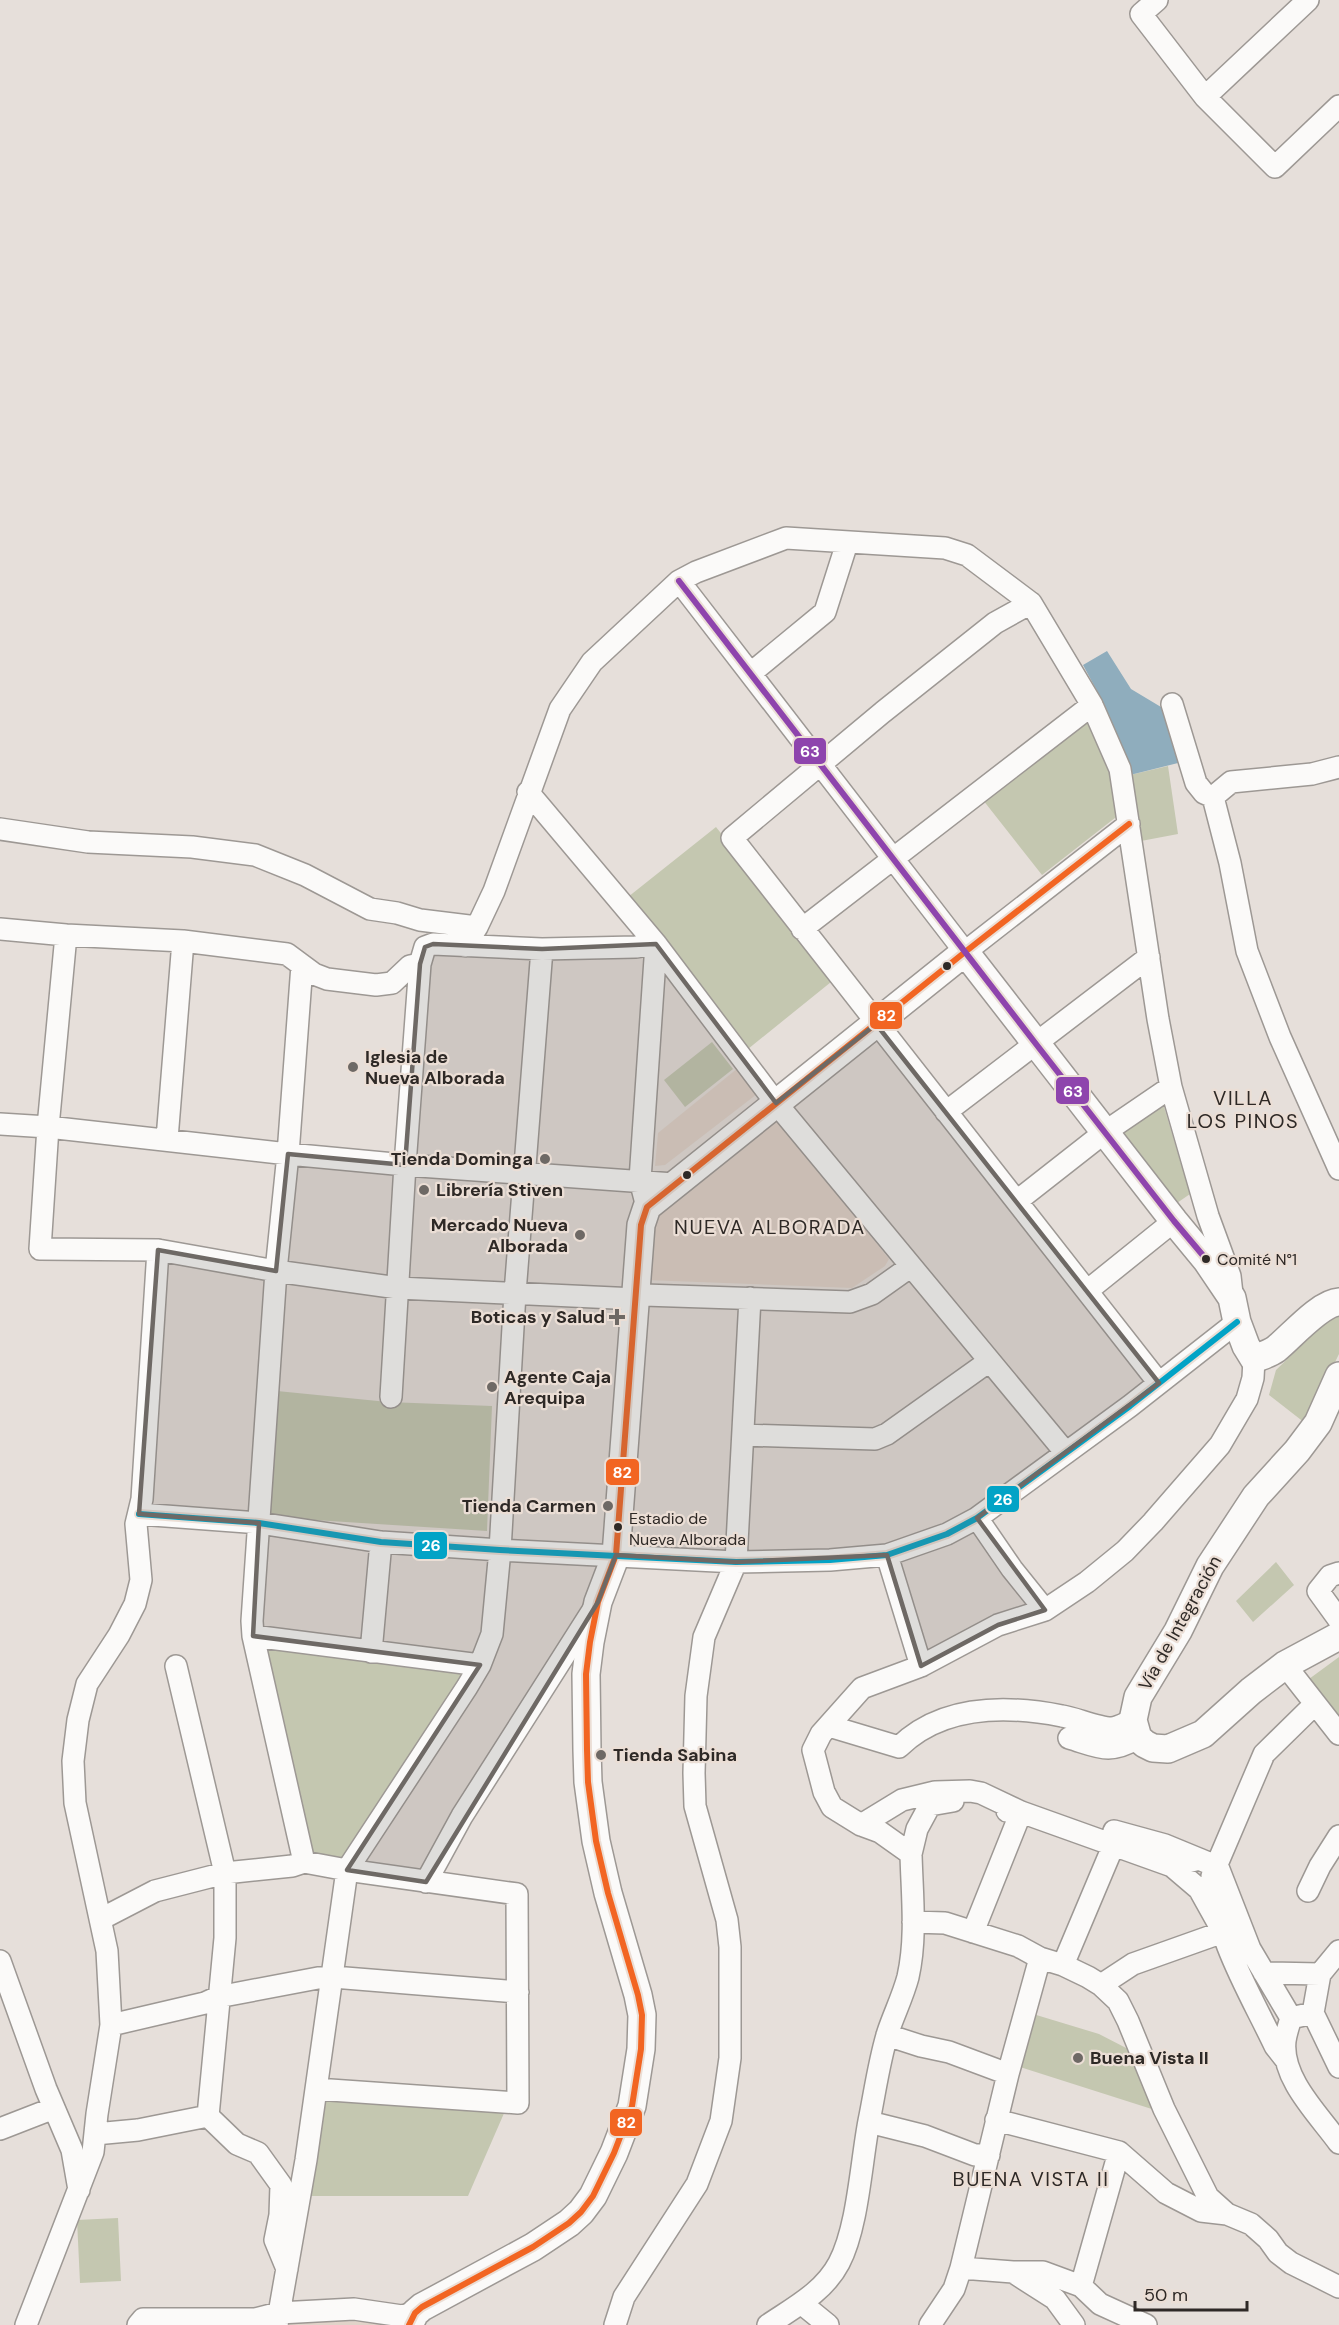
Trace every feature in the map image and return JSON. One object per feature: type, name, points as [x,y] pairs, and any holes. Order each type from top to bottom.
[{"type":"main road","points":[[412,2319],[569,2223],[593,2196],[614,2153],[632,2106],[641,2049],[642,2015],[598,1851],[588,1782],[586,1674],[598,1602],[616,1555],[641,1225],[647,1207],[965,952],[1207,1261],[1235,1310],[1246,1346],[1254,1359],[1273,1351],[1337,1300]]},
{"type":"main road","name":"Vía de Integración","points":[[1136,1729],[1138,1697],[1178,1631],[1210,1566],[1256,1496],[1297,1451],[1318,1423],[1339,1376]]},
{"type":"main road","points":[[1136,1729],[1144,1744],[1153,1748],[1168,1749],[1203,1734],[1251,1691],[1285,1665],[1339,1636]]},
{"type":"street","points":[[1156,0],[1141,14],[1205,97],[1275,166],[1339,106]]},
{"type":"street","points":[[1205,97],[1308,0]]},
{"type":"street","points":[[139,1514],[259,1523],[381,1542],[500,1550],[736,1562],[886,1556],[947,1534],[977,1518],[1159,1383],[1235,1310],[1230,1275],[1208,1216],[1171,1087],[1158,1019],[1120,769],[1092,705],[1031,603],[967,555],[945,548],[786,538],[696,572],[679,581],[592,662],[560,709],[494,891],[465,946]]},
{"type":"street","points":[[751,673],[825,612],[847,543]]},
{"type":"street","points":[[679,581],[965,952],[1129,824]]},
{"type":"street","points":[[1031,603],[995,623],[883,712],[732,838],[1159,1383]]},
{"type":"street","points":[[1172,704],[1196,783],[1204,794],[1213,796]]},
{"type":"street","points":[[802,929],[1092,705]]},
{"type":"street","points":[[1213,796],[1231,782],[1312,774],[1339,767]]},
{"type":"street","points":[[528,792],[656,944],[776,1103],[988,1362],[1066,1453]]},
{"type":"street","points":[[1213,796],[1230,863],[1247,951],[1280,1037],[1339,1169]]},
{"type":"street","points":[[0,829],[88,842],[192,847],[255,855],[305,875],[369,909],[397,913],[420,920],[477,927]]},
{"type":"street","points":[[0,929],[183,941],[287,954],[327,979],[376,985],[392,982],[410,966],[420,964]]},
{"type":"street","points":[[66,935],[48,1127],[40,1249],[158,1250],[276,1271],[398,1287],[636,1299],[644,1294],[850,1302],[872,1294],[910,1267]]},
{"type":"street","points":[[166,1139],[183,941]]},
{"type":"street","points":[[391,1397],[420,964],[425,947],[433,944],[542,949],[636,947],[656,944]]},
{"type":"street","points":[[647,1207],[640,1180],[656,944]]},
{"type":"street","points":[[278,2319],[316,2089],[347,1870],[480,1665],[492,1634],[500,1550],[515,1293],[542,949]]},
{"type":"street","points":[[946,1112],[1149,957]]},
{"type":"street","points":[[302,965],[288,1154],[276,1271],[253,1635],[304,1862]]},
{"type":"street","points":[[1017,1201],[1105,1132],[1171,1087]]},
{"type":"street","points":[[0,1124],[48,1127],[405,1165],[674,1184]]},
{"type":"street","points":[[1087,1292],[1174,1221]]},
{"type":"street","points":[[26,2325],[93,2152],[111,2025],[107,1951],[75,1803],[73,1761],[78,1720],[87,1684],[119,1635],[135,1604],[141,1580],[136,1524],[142,1500],[158,1250]]},
{"type":"street","points":[[615,2325],[624,2297],[697,2184],[721,2121],[730,2058],[730,1947],[722,1899],[695,1806],[696,1696],[704,1637],[736,1562],[750,1298]]},
{"type":"street","points":[[911,1854],[880,1832],[861,1826],[832,1807],[824,1792],[813,1750],[821,1734],[862,1688],[921,1666],[998,1624],[1045,1610],[1087,1582],[1125,1551],[1220,1445],[1247,1399],[1253,1378],[1254,1359]]},
{"type":"street","points":[[743,1435],[875,1439],[904,1423],[988,1362]]},
{"type":"street","points":[[977,1518],[1012,1569],[1045,1610]]},
{"type":"street","points":[[371,1652],[381,1542]]},
{"type":"street","points":[[886,1556],[921,1666]]},
{"type":"street","points":[[1339,1573],[1330,1576],[1318,1591],[1339,1620]]},
{"type":"street","points":[[426,1882],[462,1816],[598,1602]]},
{"type":"street","points":[[253,1635],[480,1665]]},
{"type":"street","points":[[1285,1665],[1339,1734]]},
{"type":"street","points":[[176,1666],[225,1873],[225,1938],[207,2116]]},
{"type":"street","points":[[1222,1932],[1208,1863],[1264,1754],[1315,1704]]},
{"type":"street","points":[[829,1726],[899,1747],[914,1733],[926,1727],[986,1709],[1035,1711],[1112,1728],[1136,1729]]},
{"type":"street","points":[[1069,1738],[1111,1749],[1122,1747],[1136,1729]]},
{"type":"street","points":[[861,1826],[902,1800],[935,1792],[999,1792],[1122,1834],[1165,1845],[1208,1863],[1250,1949],[1291,2018],[1285,2041],[1286,2060]]},
{"type":"street","points":[[981,1793],[1021,1812],[1172,1866],[1200,1889],[1275,2046],[1286,2060],[1300,2091],[1339,2144]]},
{"type":"street","points":[[768,2325],[801,2303],[826,2282],[839,2264],[848,2241],[887,2035],[907,1978],[913,1922],[911,1854],[917,1829],[930,1805],[941,1802],[971,1803],[1002,1811],[1021,1812]]},
{"type":"street","points":[[973,1932],[1021,1812]]},
{"type":"street","points":[[1308,1891],[1320,1866],[1339,1836]]},
{"type":"street","points":[[1063,1965],[1114,1844]]},
{"type":"street","points":[[100,1919],[155,1892],[225,1873],[292,1866],[304,1862],[517,1894],[518,2103],[316,2089]]},
{"type":"street","points":[[1172,1866],[1208,1863]]},
{"type":"street","points":[[913,1922],[945,1923],[1018,1946],[1040,1958],[1063,1965],[1101,1985],[1118,2001],[1128,2020],[1164,2109],[1208,2198],[1227,2214]]},
{"type":"street","points":[[1101,1985],[1133,1964],[1222,1932]]},
{"type":"street","points":[[1339,1951],[1320,1974],[1313,2013],[1339,2067]]},
{"type":"street","points":[[930,2325],[954,2289],[961,2268],[996,2120],[1040,1958]]},
{"type":"street","points":[[0,1961],[54,2108],[72,2150],[79,2191]]},
{"type":"street","points":[[1264,1973],[1320,1974]]},
{"type":"street","points":[[111,2025],[205,2003],[218,1996],[333,1977],[518,1992]]},
{"type":"street","points":[[1291,2018],[1313,2013]]},
{"type":"street","points":[[887,2035],[949,2052],[1008,2073]]},
{"type":"street","points":[[0,2129],[54,2108]]},
{"type":"street","points":[[94,2134],[138,2130],[207,2116]]},
{"type":"street","points":[[207,2116],[237,2144],[258,2152],[281,2185],[280,2215],[275,2240],[287,2268]]},
{"type":"street","points":[[996,2120],[1119,2152],[1166,2193],[1201,2211],[1227,2214],[1251,2224],[1268,2239],[1278,2253],[1291,2263],[1339,2287]]},
{"type":"street","points":[[869,2122],[925,2136],[975,2156],[989,2155]]},
{"type":"street","points":[[1081,2286],[1119,2152]]},
{"type":"street","points":[[961,2268],[1043,2272],[1081,2286],[1100,2304],[1146,2325]]},
{"type":"street","points":[[1012,2272],[1055,2299],[1074,2325]]},
{"type":"street","points":[[801,2303],[828,2325]]},
{"type":"street","points":[[138,2325],[142,2319],[278,2319],[354,2309],[412,2319]]},
{"type":"highlighted area","points":[[433,944],[542,949],[656,944],[776,1103],[876,1024],[1159,1383],[977,1518],[1045,1610],[998,1625],[921,1666],[887,1555],[736,1562],[616,1555],[598,1602],[426,1882],[347,1870],[480,1665],[253,1636],[259,1523],[139,1514],[158,1250],[276,1271],[288,1154],[405,1165],[420,964],[425,947]]},
{"type":"shaded area","points":[[738,1068],[757,1094],[665,1165],[655,1166],[658,1133]]},
{"type":"shaded area","points":[[775,1116],[889,1259],[885,1266],[852,1288],[645,1280],[652,1217]]},
{"type":"shaded area","points":[[286,2320],[380,2322],[379,2325],[285,2325]]},
{"type":"green space","points":[[1089,717],[1114,772],[1120,814],[1042,875],[983,800]]},
{"type":"green space","points":[[1168,766],[1178,834],[1141,841],[1130,775]]},
{"type":"green space","points":[[716,827],[836,978],[748,1049],[628,897]]},
{"type":"green space","points":[[712,1042],[733,1069],[685,1107],[664,1080]]},
{"type":"green space","points":[[1162,1100],[1190,1194],[1177,1203],[1122,1131]]},
{"type":"green space","points":[[1334,1314],[1339,1317],[1339,1354],[1305,1423],[1269,1395],[1276,1370]]},
{"type":"green space","points":[[277,1391],[388,1402],[492,1406],[487,1531],[267,1517]]},
{"type":"green space","points":[[1276,1562],[1294,1585],[1253,1622],[1236,1601]]},
{"type":"green space","points":[[264,1643],[469,1672],[344,1862],[310,1853]]},
{"type":"green space","points":[[1339,1657],[1339,1716],[1309,1679]]},
{"type":"green space","name":"Buena Vista II","points":[[1033,2014],[1099,2034],[1130,2050],[1158,2111],[1020,2067]]},
{"type":"green space","points":[[326,2101],[505,2111],[468,2196],[309,2196]]},
{"type":"green space","points":[[118,2218],[121,2281],[80,2283],[77,2220]]},
{"type":"water","points":[[1107,651],[1131,689],[1166,710],[1182,762],[1130,775],[1104,704],[1083,665]]},
{"type":"transit line","name":"63","points":[[679,581],[1036,1044],[1206,1259]]},
{"type":"transit line","name":"82","points":[[409,2325],[415,2313],[422,2307],[533,2247],[569,2223],[581,2212],[593,2196],[614,2153],[632,2106],[641,2049],[642,2015],[596,1841],[588,1782],[586,1674],[598,1602],[616,1555],[641,1225],[647,1207],[965,952],[1129,824]]},
{"type":"transit line","name":"26","points":[[139,1514],[259,1523],[381,1542],[500,1550],[736,1562],[830,1560],[887,1555],[947,1534],[977,1518],[1130,1406],[1237,1322]]},
{"type":"place","name":"Iglesia de Nueva Alborada","points":[[353,1067]]},
{"type":"place","name":"Tienda Dominga","points":[[545,1159]]},
{"type":"place","name":"Librería Stiven","points":[[424,1190]]},
{"type":"place","name":"Mercado Nueva Alborada","points":[[580,1235]]},
{"type":"place","name":"Comité N°1","points":[[1206,1259]]},
{"type":"place","name":"Boticas y Salud","points":[[617,1317]]},
{"type":"place","name":"Agente Caja Arequipa","points":[[492,1387]]},
{"type":"place","name":"Tienda Carmen","points":[[608,1506]]},
{"type":"place","name":"Estadio de Nueva Alborada","points":[[618,1527]]},
{"type":"place","name":"Tienda Sabina","points":[[601,1755]]},
{"type":"place","name":"Buena Vista II","points":[[1078,2058]]},
{"type":"district","name":"VILLA LOS PINOS","points":[[1243,1110]]},
{"type":"district","name":"NUEVA ALBORADA","points":[[770,1227]]},
{"type":"district","name":"BUENA VISTA II","points":[[1031,2179]]}]
